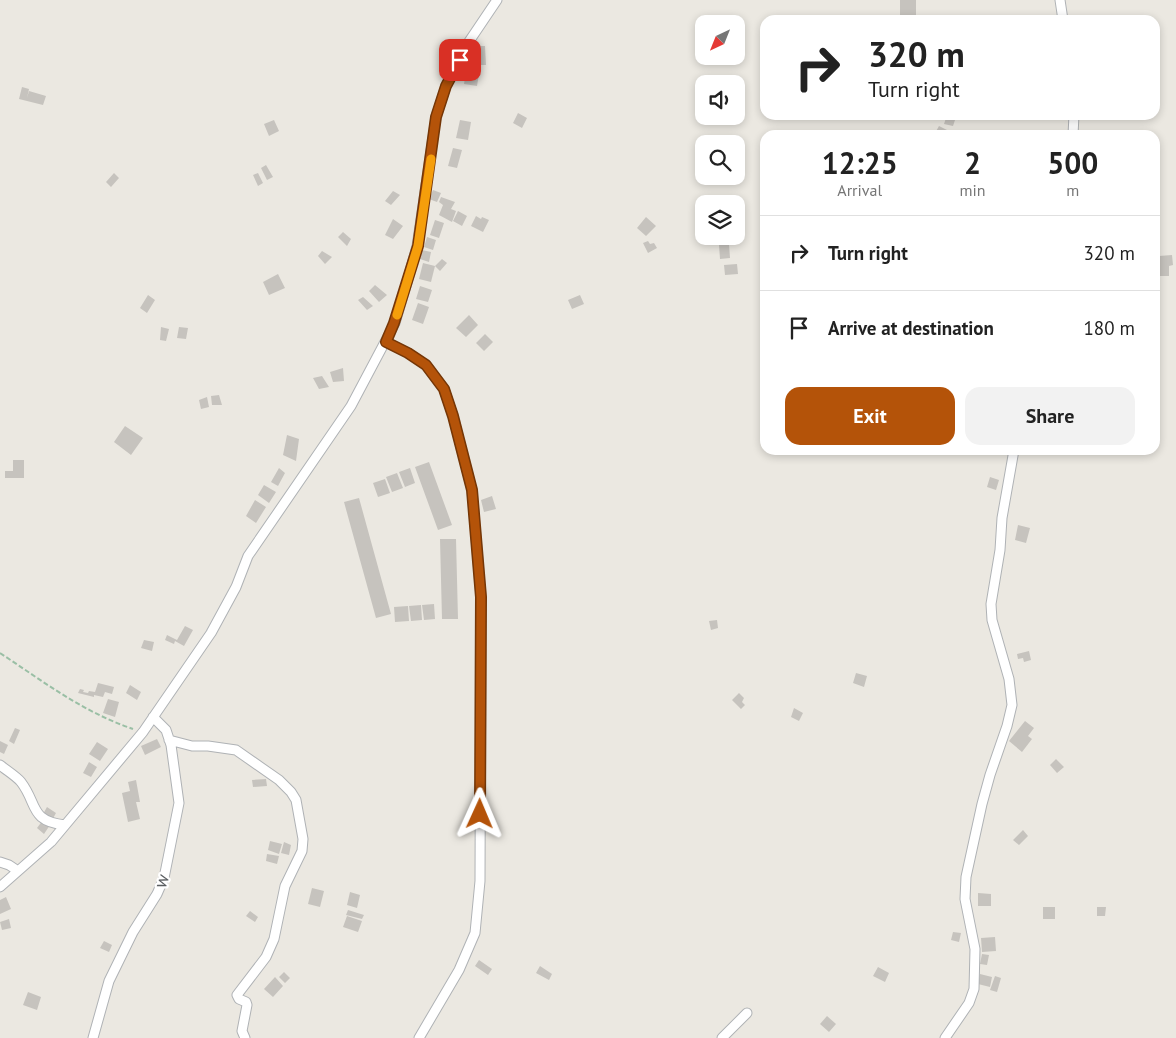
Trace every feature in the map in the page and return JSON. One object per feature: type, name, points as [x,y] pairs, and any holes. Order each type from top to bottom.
[{"type":"street","points":[[0,887],[51,842],[143,732],[211,633],[236,587],[248,556],[352,406],[394,323],[418,246],[436,117],[446,86],[466,46],[497,0]]},
{"type":"street","points":[[1060,0],[1062,15]]},
{"type":"street","points":[[386,342],[426,365],[444,389],[472,490],[481,597],[480,881],[475,933],[459,970],[419,1038]]},
{"type":"street","points":[[945,1038],[970,1004],[974,989],[975,949],[965,900],[966,877],[982,804],[1012,705],[1008,679],[992,620],[991,604],[1000,550],[1002,518],[1013,455]]},
{"type":"street","name":"w","points":[[93,1038],[109,981],[133,932],[157,894],[164,878],[179,803],[174,764],[166,730],[153,717]]},
{"type":"street","points":[[169,740],[192,746],[236,750],[279,780],[296,800],[303,839],[302,851],[284,886],[274,939],[266,956],[237,995],[247,1005],[242,1031],[245,1038]]},
{"type":"street","points":[[0,765],[21,782],[39,816],[51,824],[65,825]]},
{"type":"street","points":[[0,862],[18,871]]},
{"type":"street","points":[[722,1038],[747,1013]]},
{"type":"path","points":[[0,653],[75,703],[108,721],[143,732]]},
{"type":"building","points":[[900,0],[916,0],[916,15],[900,15]]},
{"type":"building","points":[[474,46],[485,46],[486,65],[475,65]]},
{"type":"building","points":[[466,71],[479,74],[477,86],[464,84]]},
{"type":"building","points":[[22,87],[29,89],[27,98],[29,91],[46,96],[43,105],[19,99]]},
{"type":"building","points":[[518,113],[527,118],[522,128],[513,123]]},
{"type":"building","points":[[274,120],[279,131],[269,136],[264,124]]},
{"type":"building","points":[[460,120],[471,122],[468,140],[456,138]]},
{"type":"building","points":[[945,120],[955,120],[953,126],[944,124]]},
{"type":"building","points":[[939,126],[947,130],[937,130]]},
{"type":"building","points":[[453,148],[462,150],[457,168],[448,166]]},
{"type":"building","points":[[266,165],[273,177],[267,180],[261,168]]},
{"type":"building","points":[[114,173],[119,178],[111,187],[106,182]]},
{"type":"building","points":[[258,173],[263,183],[258,186],[253,175]]},
{"type":"building","points":[[433,190],[441,193],[437,202],[429,199]]},
{"type":"building","points":[[393,191],[400,195],[391,205],[385,201]]},
{"type":"building","points":[[441,197],[455,202],[451,209],[456,211],[452,222],[439,215],[443,205],[439,202]]},
{"type":"building","points":[[458,211],[467,216],[462,226],[453,221]]},
{"type":"building","points":[[476,216],[489,220],[483,232],[471,226]]},
{"type":"building","points":[[646,217],[656,226],[646,236],[637,228]]},
{"type":"building","points":[[393,219],[403,226],[393,239],[385,235]]},
{"type":"building","points":[[435,220],[444,223],[439,238],[430,235]]},
{"type":"building","points":[[343,232],[351,239],[347,246],[338,237]]},
{"type":"building","points":[[427,237],[436,240],[433,250],[424,247]]},
{"type":"building","points":[[648,241],[650,244],[654,243],[657,248],[648,253],[643,243]]},
{"type":"building","points":[[719,245],[729,245],[730,258],[720,259]]},
{"type":"building","points":[[422,250],[431,252],[429,262],[420,259]]},
{"type":"building","points":[[322,251],[332,257],[325,264],[318,256]]},
{"type":"building","points":[[1172,255],[1173,265],[1169,266],[1169,276],[1160,276],[1160,256]]},
{"type":"building","points":[[442,259],[447,263],[440,271],[435,266]]},
{"type":"building","points":[[423,263],[435,266],[431,282],[419,279]]},
{"type":"building","points":[[737,264],[738,274],[725,275],[724,265]]},
{"type":"building","points":[[278,274],[285,288],[269,295],[263,282]]},
{"type":"building","points":[[375,285],[387,295],[379,302],[369,291]]},
{"type":"building","points":[[420,286],[432,290],[428,302],[416,299]]},
{"type":"building","points":[[148,295],[155,300],[147,313],[140,308]]},
{"type":"building","points":[[580,295],[584,304],[572,309],[568,300]]},
{"type":"building","points":[[363,297],[373,306],[367,310],[358,300]]},
{"type":"building","points":[[418,303],[429,307],[423,324],[412,320]]},
{"type":"building","points":[[469,315],[478,325],[466,337],[456,328]]},
{"type":"building","points":[[161,327],[169,329],[166,341],[160,340]]},
{"type":"building","points":[[179,327],[188,328],[186,339],[177,338]]},
{"type":"building","points":[[485,334],[493,342],[484,351],[476,343]]},
{"type":"building","points":[[343,368],[344,381],[333,382],[330,372]]},
{"type":"building","points":[[322,376],[329,387],[319,389],[313,378]]},
{"type":"building","points":[[219,395],[222,405],[212,405],[211,396]]},
{"type":"building","points":[[207,397],[209,407],[201,409],[199,400]]},
{"type":"building","points":[[125,426],[143,438],[131,455],[114,442]]},
{"type":"building","points":[[287,435],[299,439],[296,461],[283,455]]},
{"type":"building","points":[[13,460],[24,460],[24,478],[5,478],[5,471],[13,471]]},
{"type":"building","points":[[429,462],[452,525],[438,530],[415,467]]},
{"type":"building","points":[[279,468],[285,473],[278,486],[271,482]]},
{"type":"building","points":[[410,468],[415,483],[405,487],[399,472]]},
{"type":"building","points":[[397,473],[403,488],[392,492],[386,477]]},
{"type":"building","points":[[990,477],[999,480],[996,490],[987,487]]},
{"type":"building","points":[[385,479],[390,493],[378,497],[373,483]]},
{"type":"building","points":[[264,485],[276,492],[269,503],[258,495]]},
{"type":"building","points":[[492,496],[496,509],[484,512],[481,500]]},
{"type":"building","points":[[359,498],[391,614],[376,618],[344,502]]},
{"type":"building","points":[[255,500],[266,507],[256,523],[246,516]]},
{"type":"building","points":[[1018,525],[1030,528],[1026,543],[1015,540]]},
{"type":"building","points":[[440,539],[456,539],[458,619],[442,619]]},
{"type":"building","points":[[434,604],[435,619],[424,620],[422,605]]},
{"type":"building","points":[[421,605],[422,620],[411,621],[409,606]]},
{"type":"building","points":[[408,606],[409,621],[395,622],[394,607]]},
{"type":"building","points":[[717,620],[718,628],[711,630],[709,621]]},
{"type":"building","points":[[185,626],[193,630],[184,646],[175,641],[174,644],[165,640],[167,635],[177,640]]},
{"type":"building","points":[[144,640],[154,642],[152,651],[141,648]]},
{"type":"building","points":[[1029,651],[1031,660],[1024,662],[1023,658],[1018,659],[1017,654]]},
{"type":"building","points":[[856,673],[867,676],[864,687],[853,683]]},
{"type":"building","points":[[98,683],[114,687],[112,694],[105,692],[103,697],[94,695],[94,697],[78,693],[80,689],[88,693],[89,691],[95,692]]},
{"type":"building","points":[[130,685],[141,692],[137,700],[126,693]]},
{"type":"building","points":[[739,693],[744,698],[742,702],[745,705],[741,709],[732,700]]},
{"type":"building","points":[[108,699],[119,702],[115,717],[103,713]]},
{"type":"building","points":[[794,708],[803,713],[799,721],[791,717]]},
{"type":"building","points":[[1025,721],[1034,728],[1028,736],[1032,739],[1022,752],[1009,741]]},
{"type":"building","points":[[15,728],[20,730],[14,744],[9,741]]},
{"type":"building","points":[[157,739],[161,747],[145,755],[141,746]]},
{"type":"building","points":[[0,741],[8,745],[4,754],[0,752]]},
{"type":"building","points":[[97,742],[108,749],[100,761],[89,754]]},
{"type":"building","points":[[1056,759],[1064,767],[1057,773],[1050,765]]},
{"type":"building","points":[[89,762],[97,767],[91,777],[83,773]]},
{"type":"building","points":[[266,779],[267,786],[253,787],[252,780]]},
{"type":"building","points":[[136,780],[140,802],[136,802],[140,819],[128,822],[122,793],[130,791],[128,782]]},
{"type":"building","points":[[47,807],[56,813],[51,822],[42,816]]},
{"type":"building","points":[[43,820],[50,825],[44,834],[37,828]]},
{"type":"building","points":[[1023,830],[1028,836],[1019,845],[1013,840]]},
{"type":"building","points":[[270,841],[282,844],[279,854],[268,850]]},
{"type":"building","points":[[284,842],[291,845],[289,855],[281,853]]},
{"type":"building","points":[[267,854],[279,856],[277,864],[266,861]]},
{"type":"building","points":[[312,888],[324,891],[320,907],[308,904]]},
{"type":"building","points":[[350,892],[360,895],[357,908],[347,905]]},
{"type":"building","points":[[978,893],[991,894],[991,906],[978,906]]},
{"type":"building","points":[[6,897],[11,909],[0,914],[0,900]]},
{"type":"building","points":[[1043,907],[1055,907],[1055,919],[1043,919]]},
{"type":"building","points":[[1097,907],[1106,907],[1105,916],[1097,916]]},
{"type":"building","points":[[348,910],[364,915],[362,919],[346,915]]},
{"type":"building","points":[[250,911],[258,917],[255,922],[246,916]]},
{"type":"building","points":[[347,916],[362,921],[358,932],[343,927]]},
{"type":"building","points":[[9,919],[11,928],[2,930],[0,922]]},
{"type":"building","points":[[953,932],[961,933],[959,942],[951,940]]},
{"type":"building","points":[[995,937],[996,951],[982,952],[981,938]]},
{"type":"building","points":[[104,941],[112,945],[109,952],[100,948]]},
{"type":"building","points":[[982,954],[989,955],[987,965],[980,964]]},
{"type":"building","points":[[479,960],[492,969],[488,975],[475,966]]},
{"type":"building","points":[[540,966],[552,974],[549,980],[536,973]]},
{"type":"building","points":[[878,967],[889,973],[885,982],[873,976]]},
{"type":"building","points":[[284,972],[290,978],[285,983],[279,977]]},
{"type":"building","points":[[980,974],[992,977],[990,987],[978,984]]},
{"type":"building","points":[[995,976],[1001,978],[997,992],[990,990]]},
{"type":"building","points":[[275,977],[283,986],[273,997],[264,989]]},
{"type":"building","points":[[28,992],[41,997],[37,1010],[23,1005]]},
{"type":"building","points":[[827,1016],[836,1024],[829,1032],[820,1024]]},
{"type":"slow traffic","points":[[397,315],[418,246],[431,159]]},
{"type":"route","points":[[460,60],[446,86],[436,117],[418,246],[394,323],[386,342],[426,365],[444,389],[472,490],[481,597],[482,708],[480,814]]}]
